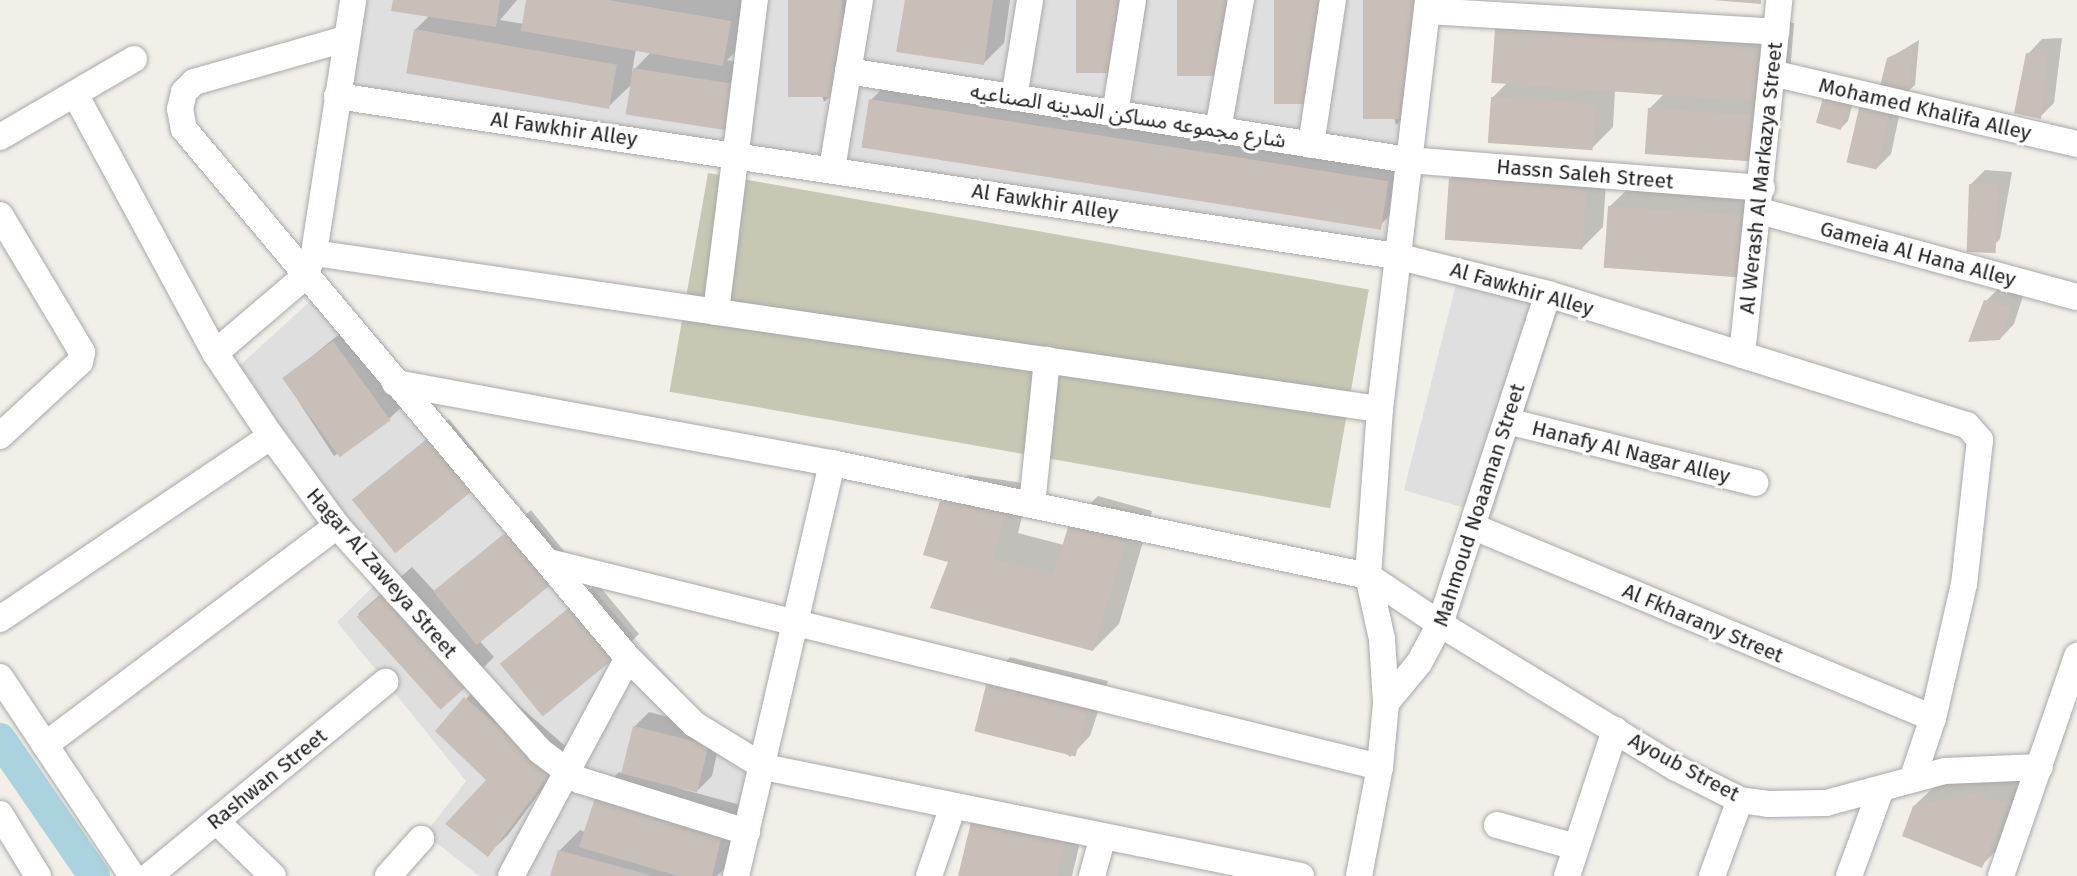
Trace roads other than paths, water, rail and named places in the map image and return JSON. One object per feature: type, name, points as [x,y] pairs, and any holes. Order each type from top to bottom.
[{"type":"street","points":[[216,353],[304,277],[314,253],[345,39],[353,0]]},
{"type":"street","points":[[832,169],[860,0]]},
{"type":"street","points":[[1014,98],[1030,0]]},
{"type":"street","points":[[1115,114],[1133,0]]},
{"type":"street","points":[[1218,130],[1241,0]]},
{"type":"street","points":[[1311,144],[1333,0]]},
{"type":"street","name":"Al Werash Al Markazya Street","points":[[1742,355],[1761,199],[1779,0]]},
{"type":"street","points":[[716,312],[736,155],[748,1]]},
{"type":"street","points":[[1359,876],[1380,767],[1386,703],[1382,639],[1368,576],[1380,409],[1427,5],[1776,32]]},
{"type":"street","points":[[345,39],[194,81],[184,92],[180,109],[184,129],[304,277],[549,562],[628,658],[694,724],[764,767],[1301,876]]},
{"type":"street","points":[[0,137],[134,59]]},
{"type":"street","name":"شارع مجموعه مساكن المدينه الصناعيه","points":[[848,71],[1408,160]]},
{"type":"street","name":"Mohamed Khalifa Alley","points":[[1772,74],[2077,144]]},
{"type":"street","name":"Hagar Al Zaweya Street","points":[[75,94],[216,353],[271,436],[336,526],[540,751],[565,773],[595,786],[747,832]]},
{"type":"street","name":"Al Fawkhir Alley","points":[[337,96],[1396,256],[1548,294],[1967,425],[1978,433],[1974,515],[1964,584],[1933,718]]},
{"type":"street","name":"Hassn Saleh Street","points":[[1408,160],[1761,199]]},
{"type":"street","name":"Gameia Al Hana Alley","points":[[1761,199],[2077,297]]},
{"type":"street","points":[[0,215],[82,352],[80,362],[0,436]]},
{"type":"street","points":[[314,253],[1380,409]]},
{"type":"street","name":"Mahmoud Noaaman Street","points":[[1386,703],[1419,663],[1440,624],[1474,528],[1548,294]]},
{"type":"street","points":[[1032,505],[1047,360]]},
{"type":"street","points":[[395,383],[832,464],[1368,576]]},
{"type":"street","name":"Hanafy Al Nagar Alley","points":[[1507,421],[1755,483]]},
{"type":"street","points":[[0,619],[271,436]]},
{"type":"street","points":[[736,876],[764,767],[832,464]]},
{"type":"street","points":[[45,745],[336,526]]},
{"type":"street","name":"Al Fkharany Street","points":[[1474,528],[1933,718]]},
{"type":"street","points":[[549,562],[1380,767]]},
{"type":"street","name":"Ayoub Street","points":[[1368,576],[1440,624],[1677,768],[1740,800],[1816,804],[1881,789],[1913,777],[1976,767],[2040,767]]},
{"type":"street","points":[[2001,876],[2077,656]]},
{"type":"street","points":[[511,876],[628,658]]},
{"type":"street","points":[[0,677],[132,876]]},
{"type":"street","name":"Rashwan Street","points":[[149,876],[385,682]]},
{"type":"street","points":[[1913,777],[1933,718]]},
{"type":"street","points":[[1567,876],[1615,730]]},
{"type":"street","points":[[1849,876],[1881,789]]},
{"type":"street","points":[[1712,876],[1740,800]]},
{"type":"street","points":[[929,876],[953,806]]},
{"type":"street","points":[[0,814],[38,876]]},
{"type":"street","points":[[216,821],[273,876]]},
{"type":"street","points":[[1497,825],[1576,848]]},
{"type":"street","points":[[1092,876],[1103,836]]},
{"type":"street","points":[[388,876],[421,839]]},
{"type":"waterway","points":[[0,739],[94,876]]}]
